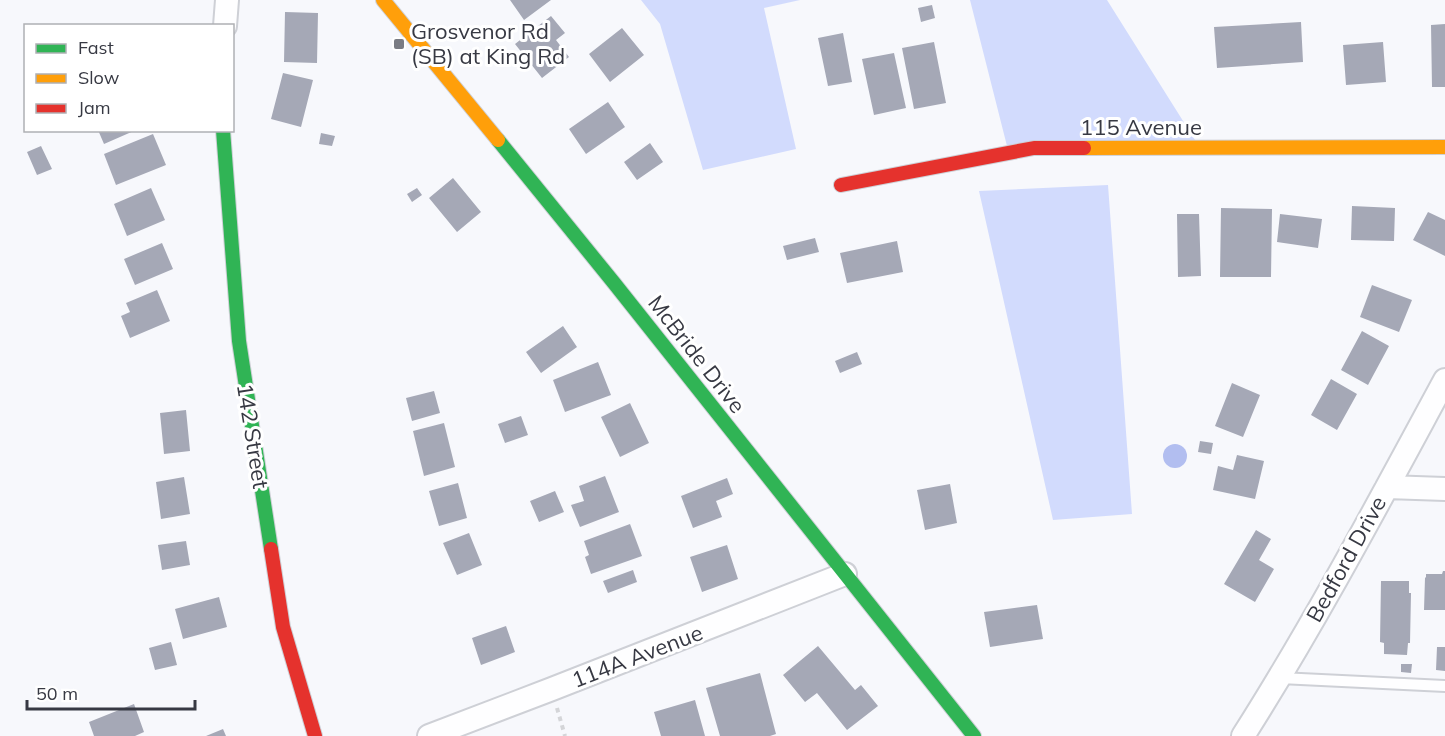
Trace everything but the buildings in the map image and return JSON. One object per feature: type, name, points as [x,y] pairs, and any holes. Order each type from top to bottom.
[{"type":"street","points":[[225,24],[227,0]]},
{"type":"street","name":"McBride Drive","points":[[383,0],[614,283],[974,736]]},
{"type":"street","name":"142 Street","points":[[223,132],[239,341],[283,627],[315,736]]},
{"type":"street","name":"115 Avenue","points":[[841,185],[1035,148],[1445,147]]},
{"type":"street","name":"Bedford Drive","points":[[1243,736],[1280,678],[1445,380]]},
{"type":"street","points":[[1387,487],[1445,489]]},
{"type":"street","name":"114A Avenue","points":[[429,736],[845,574]]},
{"type":"lane","points":[[1280,678],[1445,686]]},
{"type":"path","points":[[557,707],[565,736]]},
{"type":"shaded area","points":[[641,0],[800,0],[764,8],[796,149],[703,170],[660,24]]},
{"type":"shaded area","points":[[970,0],[1107,0],[1195,140],[1007,146]]},
{"type":"shaded area","points":[[1108,185],[1132,514],[1053,520],[979,191]]},
{"type":"shaded area","points":[[1175,444],[1184,447],[1187,456],[1184,465],[1175,468],[1166,465],[1163,456],[1166,447]]},
{"type":"traffic: fast","points":[[223,132],[239,341],[271,549]]},
{"type":"traffic: fast","points":[[498,140],[974,736]]},
{"type":"traffic: slow","points":[[383,0],[498,140]]},
{"type":"traffic: slow","points":[[1084,148],[1445,147]]},
{"type":"traffic: jam","points":[[841,185],[1034,148],[1084,148]]},
{"type":"traffic: jam","points":[[271,549],[283,627],[315,736]]},
{"type":"place","name":"Grosvenor Rd (SB) at King Rd","points":[[399,44]]}]
